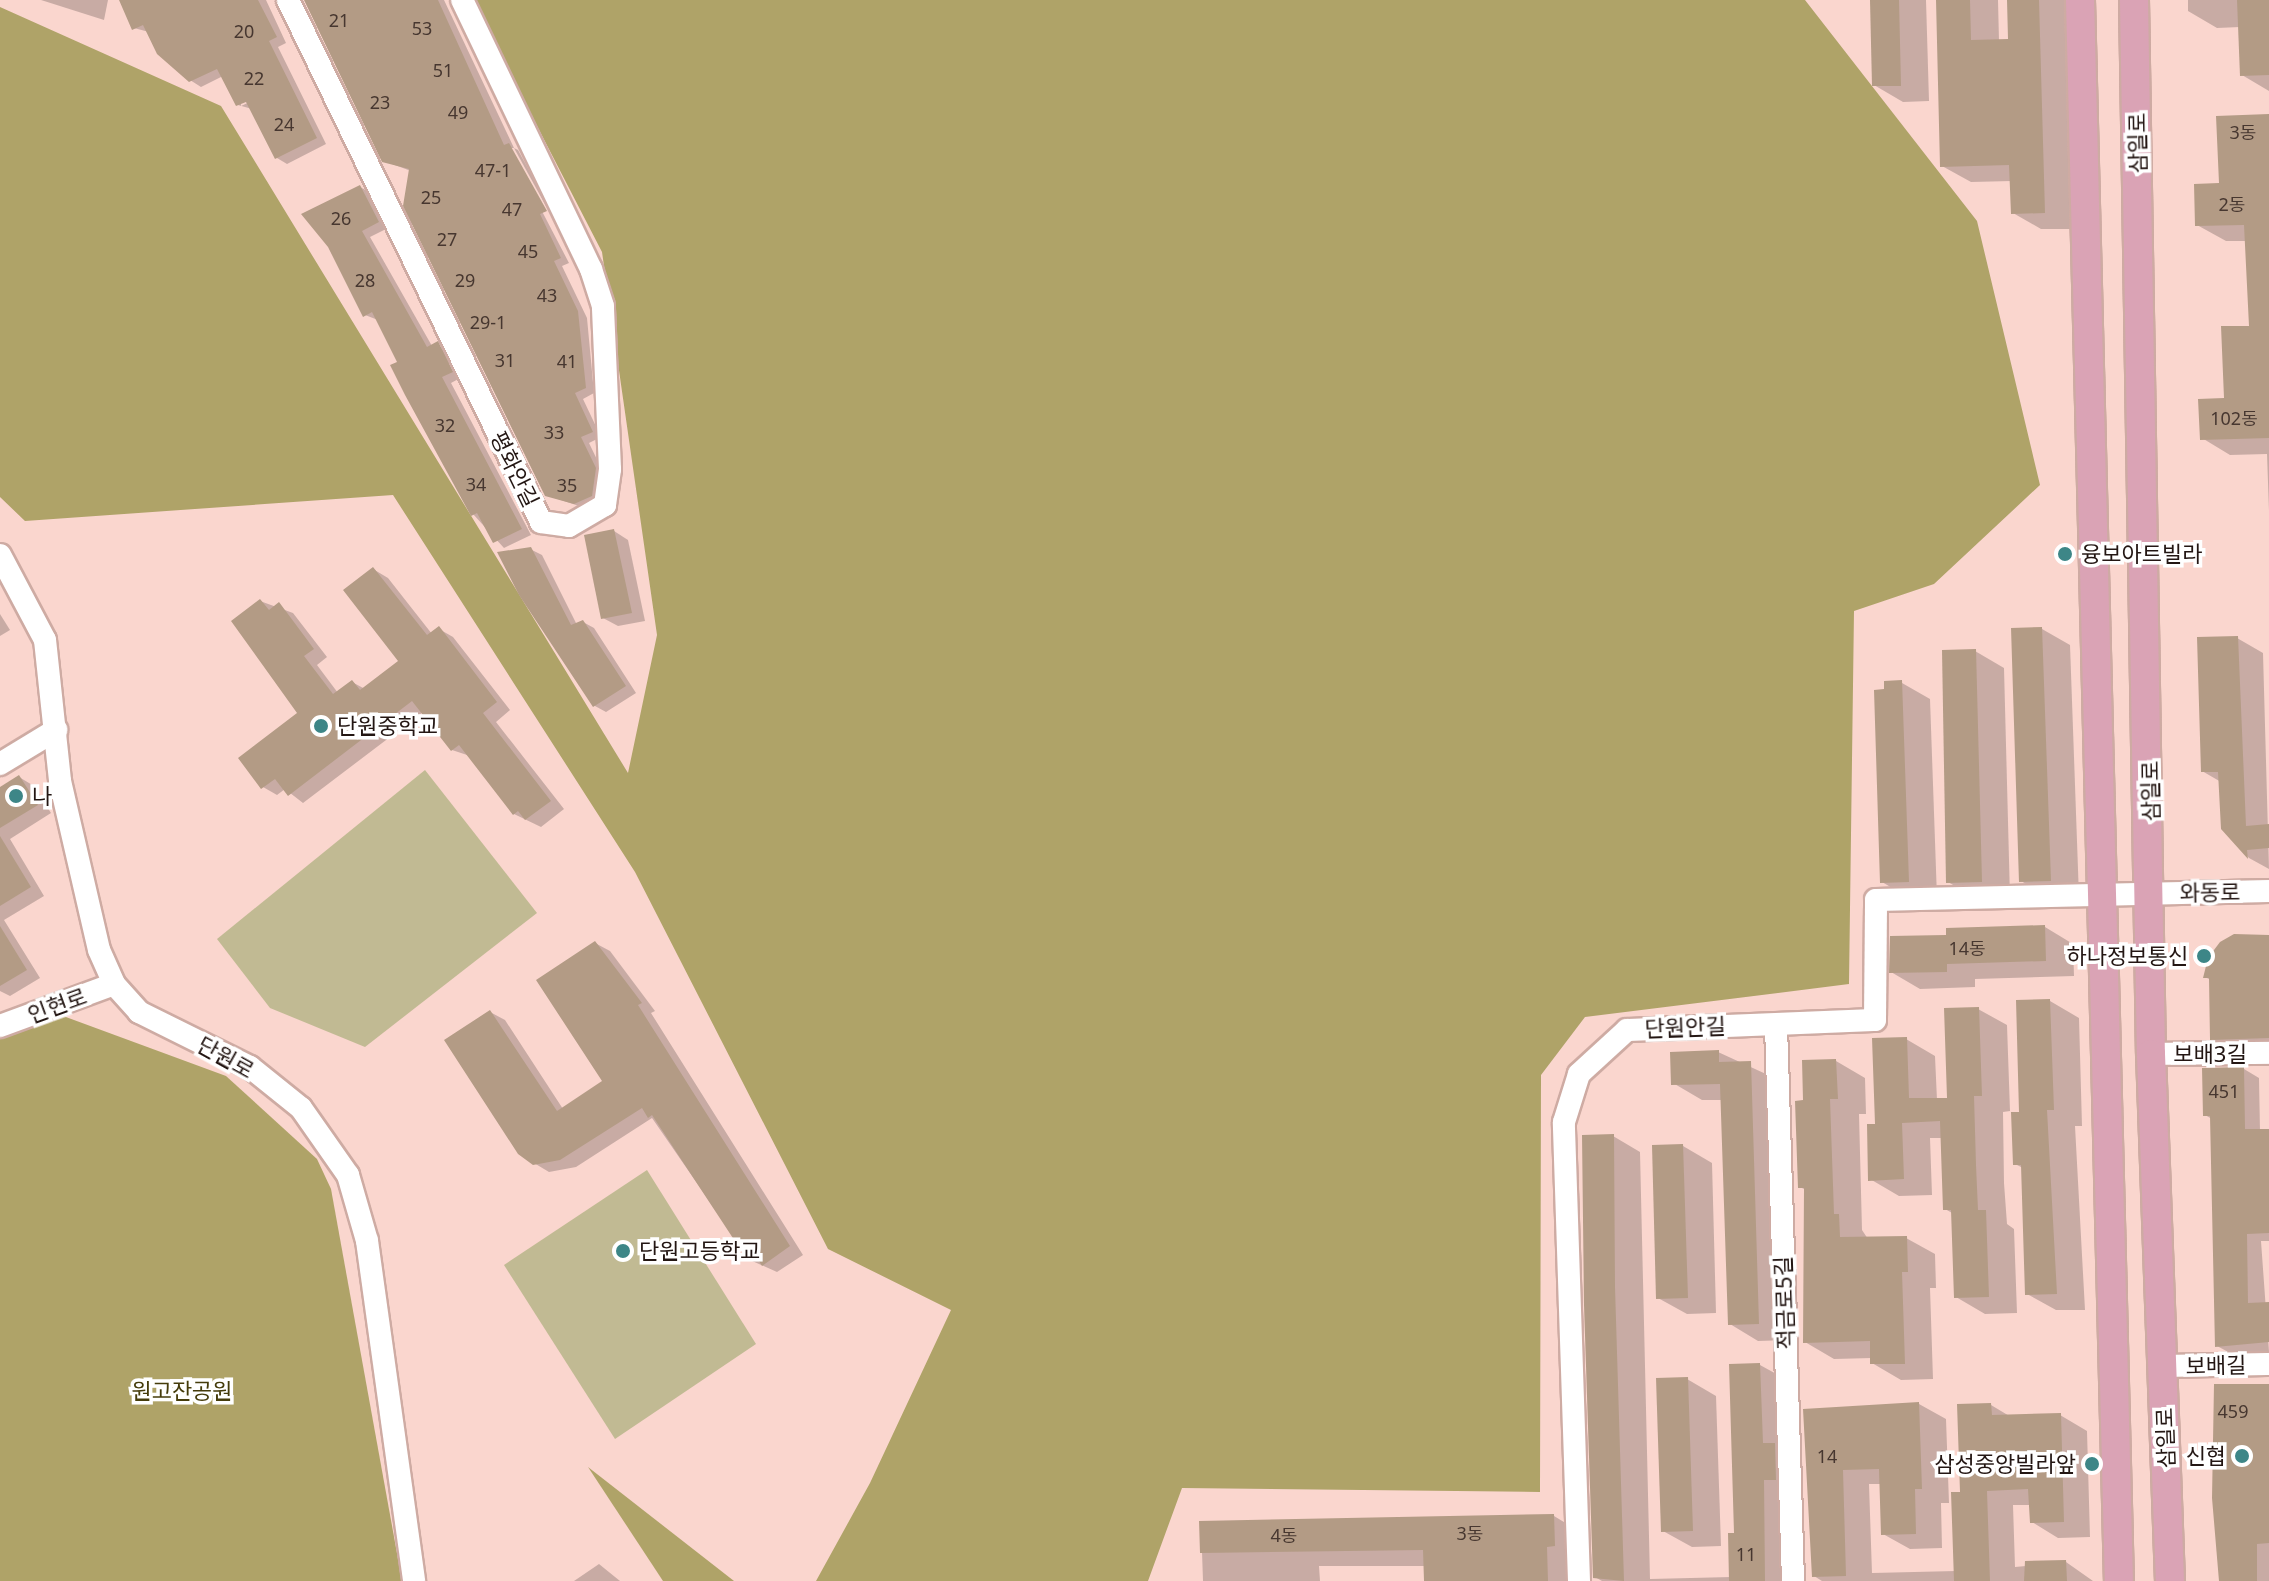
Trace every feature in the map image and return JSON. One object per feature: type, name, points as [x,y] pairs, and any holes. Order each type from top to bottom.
[{"type":"main road","points":[[2080,0],[2119,1581]]},
{"type":"main road","name":"삼일로","points":[[2134,0],[2152,893],[2151,1054],[2170,1581]]},
{"type":"street","name":"평화안길","points":[[288,0],[541,522],[569,526],[605,505],[610,469],[603,306],[591,269],[462,0]]},
{"type":"street","name":"단원로","points":[[0,555],[45,640],[60,781],[99,950],[114,984],[139,1012],[250,1067],[301,1108],[348,1175],[367,1241],[414,1581]]},
{"type":"street","points":[[0,764],[56,730]]},
{"type":"street","name":"와동로","points":[[2152,893],[2269,891]]},
{"type":"street","name":"단원안길","points":[[1579,1581],[1564,1122],[1579,1074],[1627,1030],[1875,1020],[1876,900],[2152,893]]},
{"type":"street","name":"인현로","points":[[0,1026],[114,984]]},
{"type":"street","name":"적금로5길","points":[[1776,1025],[1793,1581]]},
{"type":"street","name":"보배3길","points":[[2151,1054],[2269,1053]]},
{"type":"street","name":"보배길","points":[[2162,1366],[2269,1364]]},
{"type":"shaded area","points":[[425,770],[537,913],[365,1047],[270,1008],[217,939]]},
{"type":"shaded area","points":[[647,1170],[756,1344],[615,1439],[504,1265]]},
{"type":"green space","points":[[472,0],[1805,0],[1977,221],[2040,485],[1934,584],[1854,611],[1849,984],[1585,1017],[1541,1075],[1540,1492],[1182,1488],[1148,1581],[816,1581],[870,1483],[951,1310],[828,1249],[635,872],[393,495],[25,521],[0,497],[0,7],[221,106],[628,773],[657,635],[602,252]]},
{"type":"green space","name":"원고잔공원","points":[[55,1013],[226,1076],[317,1159],[331,1189],[402,1581],[0,1581],[0,1036]]},
{"type":"green space","points":[[588,1467],[734,1581],[663,1581]]},
{"type":"building","points":[[119,0],[258,0],[277,37],[269,41],[317,138],[275,159],[246,102],[236,106],[217,69],[189,82],[157,54],[143,25],[132,30]]},
{"type":"building","points":[[304,0],[438,0],[504,145],[509,143],[547,211],[540,214],[561,258],[554,261],[578,311],[586,388],[575,393],[593,432],[581,437],[596,468],[592,496],[574,504],[545,496],[403,206],[409,169],[382,162]]},
{"type":"building","points":[[1870,0],[1899,0],[1901,86],[1872,86]]},
{"type":"building","points":[[1936,0],[1970,0],[1971,40],[2008,39],[2007,0],[2039,0],[2045,213],[2011,214],[2009,165],[1940,167]]},
{"type":"building","points":[[2237,0],[2269,0],[2269,75],[2240,76]]},
{"type":"building","points":[[2269,114],[2269,438],[2200,440],[2198,399],[2224,398],[2221,326],[2249,326],[2244,225],[2195,226],[2194,184],[2219,183],[2216,116]]},
{"type":"building","points":[[360,185],[379,222],[362,231],[427,347],[438,341],[453,372],[442,377],[522,529],[493,543],[477,513],[471,516],[405,395],[390,365],[397,362],[372,312],[363,317],[328,247],[301,214]]},
{"type":"building","points":[[614,529],[632,613],[601,619],[584,535]]},
{"type":"building","points":[[531,547],[571,625],[583,620],[626,686],[593,707],[519,595],[497,552]]},
{"type":"building","points":[[373,567],[427,635],[439,626],[497,702],[483,713],[551,801],[525,820],[518,811],[513,815],[459,745],[451,751],[412,701],[288,796],[275,779],[261,789],[238,758],[297,713],[231,621],[260,599],[269,610],[279,602],[314,649],[304,656],[333,694],[352,680],[360,690],[398,661],[343,590]]},
{"type":"building","points":[[2042,627],[2051,881],[2019,882],[2011,628]]},
{"type":"building","points":[[2238,636],[2246,826],[2269,824],[2269,848],[2247,850],[2248,859],[2221,829],[2218,772],[2201,772],[2197,637]]},
{"type":"building","points":[[1976,649],[1982,882],[1946,883],[1942,650]]},
{"type":"building","points":[[1902,680],[1909,882],[1880,883],[1874,690],[1884,689],[1884,681]]},
{"type":"building","name":"나","points":[[19,775],[38,805],[0,828],[0,787]]},
{"type":"building","points":[[0,836],[31,887],[0,906]]},
{"type":"building","points":[[2045,925],[2046,961],[1947,964],[1947,972],[1889,973],[1890,936],[1946,935],[1946,928]]},
{"type":"building","points":[[0,926],[27,970],[0,986]]},
{"type":"building","points":[[2234,934],[2269,935],[2269,1038],[2210,1040],[2209,978],[2203,978],[2208,958],[2220,942]]},
{"type":"building","points":[[595,941],[642,1003],[638,1005],[790,1246],[762,1266],[756,1256],[748,1261],[652,1115],[648,1118],[642,1108],[560,1160],[533,1165],[518,1154],[444,1040],[490,1010],[557,1111],[602,1081],[536,980]]},
{"type":"building","points":[[2050,999],[2054,1110],[2047,1110],[2057,1294],[2025,1295],[2021,1165],[2013,1165],[2011,1112],[2019,1112],[2016,1000]]},
{"type":"building","points":[[1979,1007],[1982,1096],[1974,1096],[1976,1165],[1978,1210],[1986,1210],[1989,1297],[1954,1298],[1951,1210],[1943,1210],[1940,1121],[1902,1123],[1904,1179],[1868,1181],[1867,1124],[1875,1124],[1872,1038],[1907,1037],[1909,1098],[1947,1098],[1944,1008]]},
{"type":"building","points":[[1719,1050],[1719,1062],[1751,1061],[1759,1324],[1728,1325],[1720,1084],[1671,1085],[1670,1052]]},
{"type":"building","points":[[1836,1059],[1838,1099],[1830,1099],[1834,1214],[1839,1214],[1840,1237],[1907,1236],[1908,1272],[1902,1272],[1905,1364],[1870,1364],[1870,1341],[1803,1343],[1804,1188],[1798,1188],[1795,1101],[1803,1100],[1802,1060]]},
{"type":"building","points":[[2244,1067],[2245,1129],[2269,1129],[2269,1233],[2247,1234],[2248,1303],[2269,1302],[2269,1342],[2215,1347],[2210,1116],[2203,1116],[2202,1068]]},
{"type":"building","points":[[1614,1134],[1615,1287],[1624,1581],[1593,1578],[1584,1305],[1582,1135]]},
{"type":"building","points":[[1683,1144],[1688,1298],[1656,1299],[1652,1145]]},
{"type":"building","points":[[1760,1363],[1763,1443],[1775,1443],[1776,1480],[1764,1480],[1765,1581],[1729,1581],[1728,1533],[1734,1533],[1729,1364]]},
{"type":"building","points":[[1688,1377],[1693,1531],[1661,1532],[1656,1378]]},
{"type":"building","points":[[2214,1384],[2269,1384],[2269,1543],[2257,1544],[2257,1581],[2219,1581],[2212,1498]]},
{"type":"building","points":[[1919,1402],[1922,1489],[1915,1489],[1916,1534],[1881,1535],[1879,1469],[1843,1470],[1846,1576],[1812,1577],[1803,1409]]},
{"type":"building","points":[[1991,1403],[1992,1415],[2061,1413],[2064,1522],[2030,1523],[2028,1489],[1987,1491],[1990,1581],[1954,1581],[1951,1492],[1960,1492],[1957,1404]]},
{"type":"building","points":[[1554,1514],[1555,1546],[1547,1547],[1548,1581],[1424,1581],[1423,1550],[1200,1553],[1199,1521]]},
{"type":"building","points":[[2066,1560],[2067,1581],[2024,1581],[2025,1561]]},
{"type":"place","name":"융보아트빌라","points":[[2065,554]]},
{"type":"place","name":"단원중학교","points":[[321,726]]},
{"type":"place","name":"나","points":[[16,796]]},
{"type":"place","name":"하나정보통신","points":[[2204,956]]},
{"type":"place","name":"단원고등학교","points":[[623,1251]]},
{"type":"place","name":"신협","points":[[2242,1456]]},
{"type":"place","name":"삼성중앙빌라앞","points":[[2092,1464]]}]
